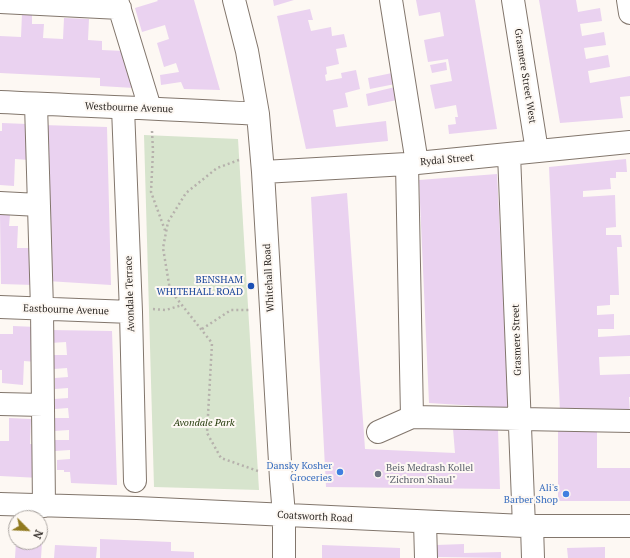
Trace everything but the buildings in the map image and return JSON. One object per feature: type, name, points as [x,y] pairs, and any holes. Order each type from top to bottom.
[{"type":"street","name":"Whitehall Road","points":[[234,0],[247,51],[258,114],[284,515],[284,558]]},
{"type":"street","points":[[391,0],[412,164],[412,417]]},
{"type":"street","name":"Grasmere Street West","points":[[512,0],[537,151]]},
{"type":"street","points":[[628,0],[630,13]]},
{"type":"street","points":[[0,2],[119,4],[150,108]]},
{"type":"street","name":"Westbourne Avenue","points":[[0,102],[258,114]]},
{"type":"street","points":[[36,104],[42,309],[44,506]]},
{"type":"street","name":"Avondale Terrace","points":[[122,108],[131,312],[135,481]]},
{"type":"street","name":"Rydal Street","points":[[262,162],[412,164],[630,142]]},
{"type":"street","name":"Grasmere Street","points":[[509,154],[520,418],[528,526],[534,558]]},
{"type":"street","points":[[0,203],[39,205]]},
{"type":"street","name":"Eastbourne Avenue","points":[[0,307],[131,312]]},
{"type":"street","points":[[0,404],[43,405]]},
{"type":"street","points":[[378,432],[412,417],[630,421]]},
{"type":"street","name":"Coatsworth Road","points":[[0,504],[137,508],[528,526],[630,526]]},
{"type":"street","points":[[425,522],[426,558]]},
{"type":"path","points":[[150,108],[153,152],[151,192],[166,234]]},
{"type":"path","points":[[262,162],[217,168],[186,193],[168,222],[164,248],[170,290],[212,343],[207,433],[221,458],[281,479]]},
{"type":"path","points":[[202,329],[230,310],[271,309]]},
{"type":"green space","name":"Avondale Park","points":[[144,135],[238,139],[259,490],[154,487]]},
{"type":"place","name":"BENSHAM WHITEHALL ROAD","points":[[251,286]]},
{"type":"place","name":"Dansky Kosher Groceries","points":[[340,472]]},
{"type":"place","name":"Beis Medrash Kollel \"Zichron Shaul\"","points":[[378,474]]},
{"type":"place","name":"Ali's Barber Shop","points":[[566,494]]}]
